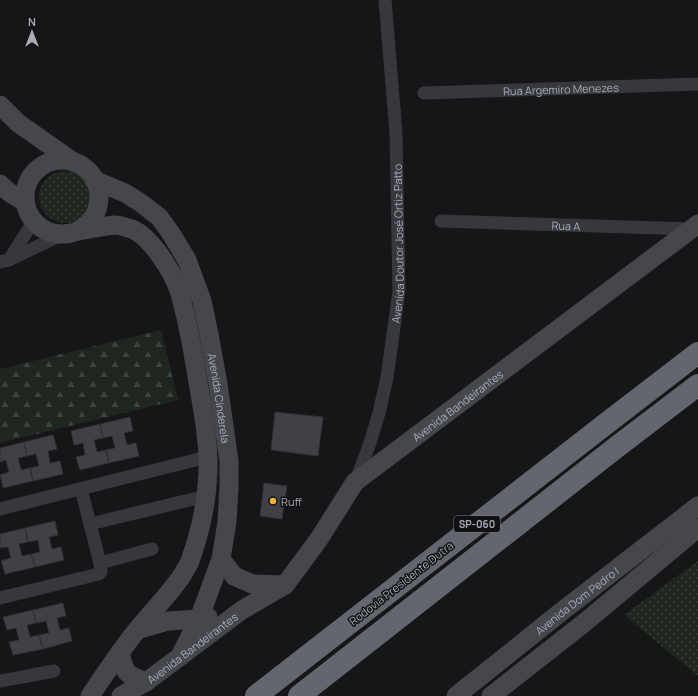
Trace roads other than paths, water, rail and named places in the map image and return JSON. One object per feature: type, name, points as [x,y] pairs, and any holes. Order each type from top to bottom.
[{"type":"highway","name":"Rodovia Presidente Dutra","points":[[256,696],[698,353]]},
{"type":"highway","name":"SP-060","points":[[299,696],[698,385]]},
{"type":"main road","points":[[0,106],[18,123],[83,167],[90,173],[94,180],[98,191],[99,203],[95,214],[88,224],[70,233],[46,231],[33,222],[28,212],[25,202],[25,190],[30,178],[38,168],[50,162],[62,160],[75,163]]},
{"type":"main road","name":"Avenida Cinderela","points":[[94,180],[125,193],[141,202],[159,217],[170,232],[187,260],[202,301],[218,384],[228,461],[229,487],[227,522],[221,559],[199,619],[179,657]]},
{"type":"main road","points":[[0,184],[10,193],[25,202]]},
{"type":"main road","name":"Avenida Cinderela","points":[[70,233],[116,225],[133,230],[146,238],[170,271],[178,289],[189,331],[202,403],[208,471],[206,496],[190,563],[176,584],[137,630]]},
{"type":"main road","name":"Avenida Bandeirantes","points":[[121,696],[146,682],[242,610],[285,585],[320,539],[355,482],[695,227]]},
{"type":"main road","name":"Avenida Dom Pedro I","points":[[456,696],[561,612],[698,506]]},
{"type":"main road","name":"Avenida Dom Pedro I","points":[[491,696],[584,624],[698,528]]},
{"type":"main road","points":[[221,559],[234,576],[252,584],[285,585]]},
{"type":"main road","name":"Avenida Bandeirantes","points":[[137,630],[168,621],[199,619],[242,610]]},
{"type":"main road","points":[[90,696],[137,630]]},
{"type":"main road","points":[[120,652],[123,666],[127,673],[146,682]]},
{"type":"street","name":"Avenida Doutor José Ortiz Patto","points":[[355,482],[370,443],[379,413],[387,378],[399,291],[396,133],[385,0]]},
{"type":"street","name":"Rua Argemiro Menezes","points":[[424,92],[698,84]]},
{"type":"street","name":"Rua A","points":[[441,221],[695,227]]},
{"type":"street","points":[[4,261],[33,222]]},
{"type":"street","points":[[4,261],[70,233]]},
{"type":"street","points":[[0,509],[207,457]]},
{"type":"street","points":[[0,598],[99,574],[101,572],[81,489]]},
{"type":"street","points":[[90,524],[206,496]]},
{"type":"street","points":[[100,563],[152,549]]},
{"type":"street","points":[[0,681],[54,670]]},
{"type":"place","name":"Ruff","points":[[273,501]]}]
